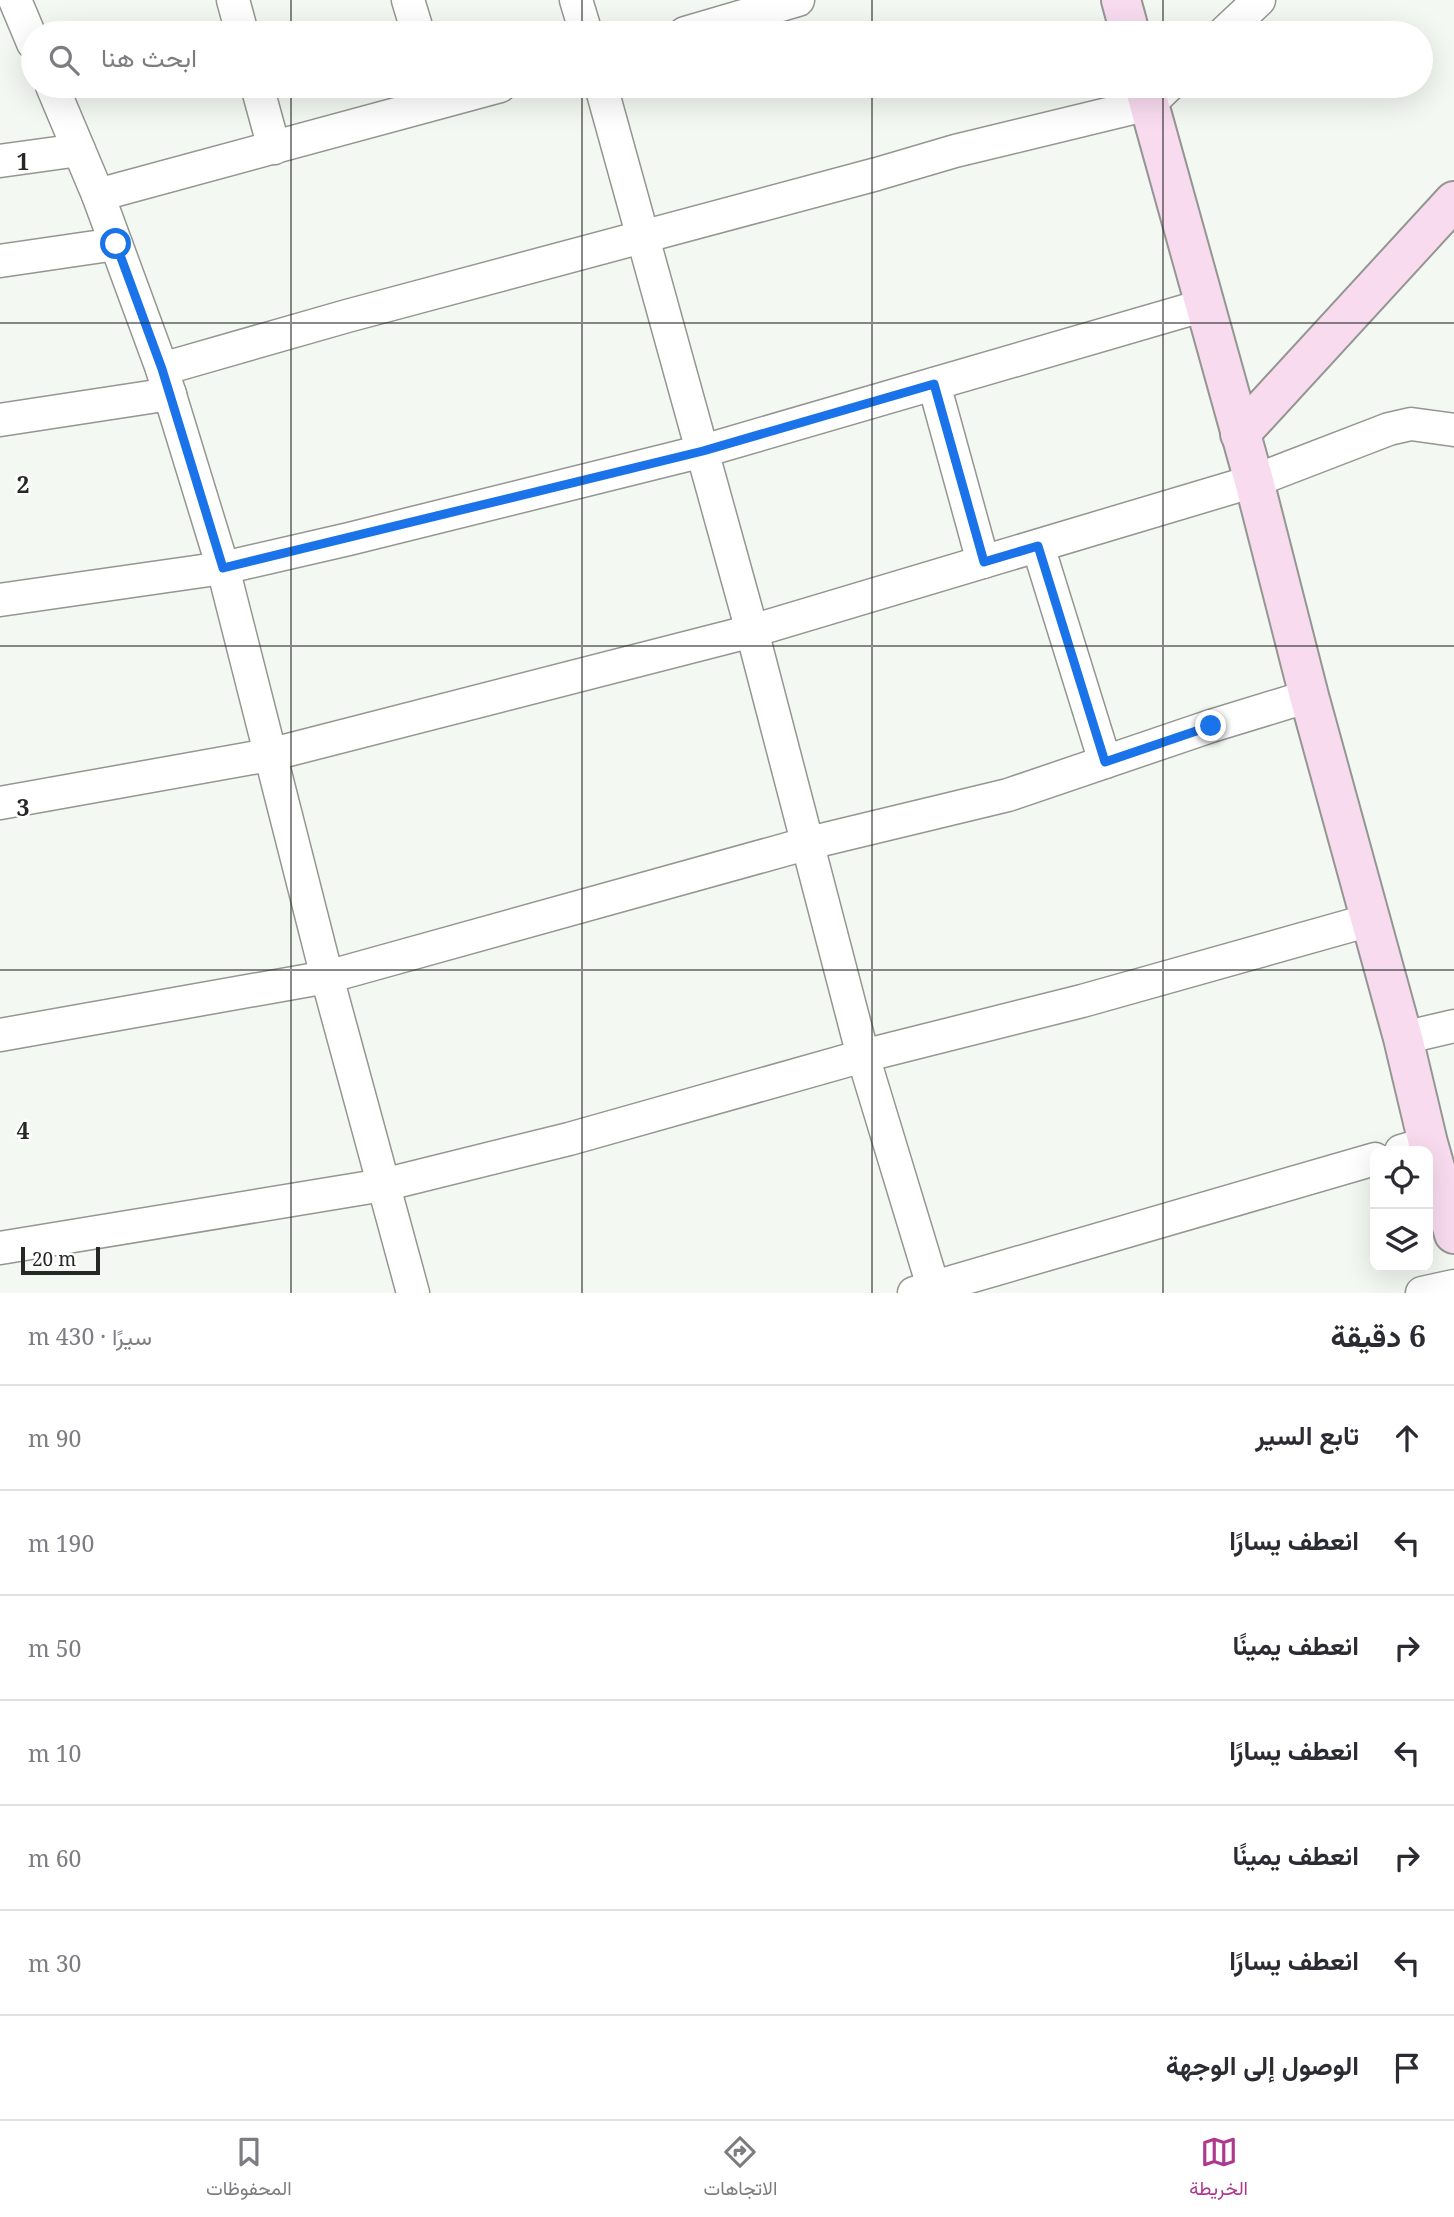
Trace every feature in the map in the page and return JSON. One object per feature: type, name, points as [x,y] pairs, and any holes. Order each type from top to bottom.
[{"type":"street","points":[[15,0],[24,21]]},
{"type":"street","points":[[233,0],[239,21]]},
{"type":"street","points":[[408,0],[414,21]]},
{"type":"street","points":[[576,0],[582,21]]},
{"type":"street","points":[[726,21],[798,0]]},
{"type":"street","points":[[1121,0],[1127,21]]},
{"type":"street","points":[[1237,21],[1259,0]]},
{"type":"street","points":[[56,98],[98,195],[166,381],[223,568],[269,755],[413,1293]]},
{"type":"street","points":[[260,98],[274,148]]},
{"type":"street","points":[[98,195],[274,148],[423,98]]},
{"type":"street","points":[[604,98],[752,631],[927,1291],[1370,1160]]},
{"type":"street","points":[[0,420],[166,381],[348,316],[644,238],[1133,98]]},
{"type":"street","points":[[1154,98],[1205,305],[1254,481],[1308,696],[1404,1038],[1415,1146]]},
{"type":"street","points":[[0,161],[79,150]]},
{"type":"street","points":[[1240,434],[1454,201]]},
{"type":"street","points":[[0,261],[116,244]]},
{"type":"street","points":[[0,600],[223,568],[703,451],[1205,305]]},
{"type":"street","points":[[934,384],[984,562]]},
{"type":"street","points":[[0,803],[269,755],[752,631],[1254,481],[1389,429],[1411,424],[1454,430]]},
{"type":"street","points":[[1038,546],[1105,762]]},
{"type":"street","points":[[0,1035],[327,976],[809,843],[1008,794],[1308,696]]},
{"type":"street","points":[[0,1248],[383,1185],[569,1139],[863,1056],[1082,1001],[1370,920]]},
{"type":"street","points":[[1404,1038],[1454,1026]]},
{"type":"street","points":[[1433,1187],[1454,1234]]},
{"type":"street","points":[[1422,1293],[1454,1286]]},
{"type":"route","points":[[116,244],[162,369],[223,568],[703,451],[934,384],[984,562],[1038,546],[1105,762],[1211,726]]}]
